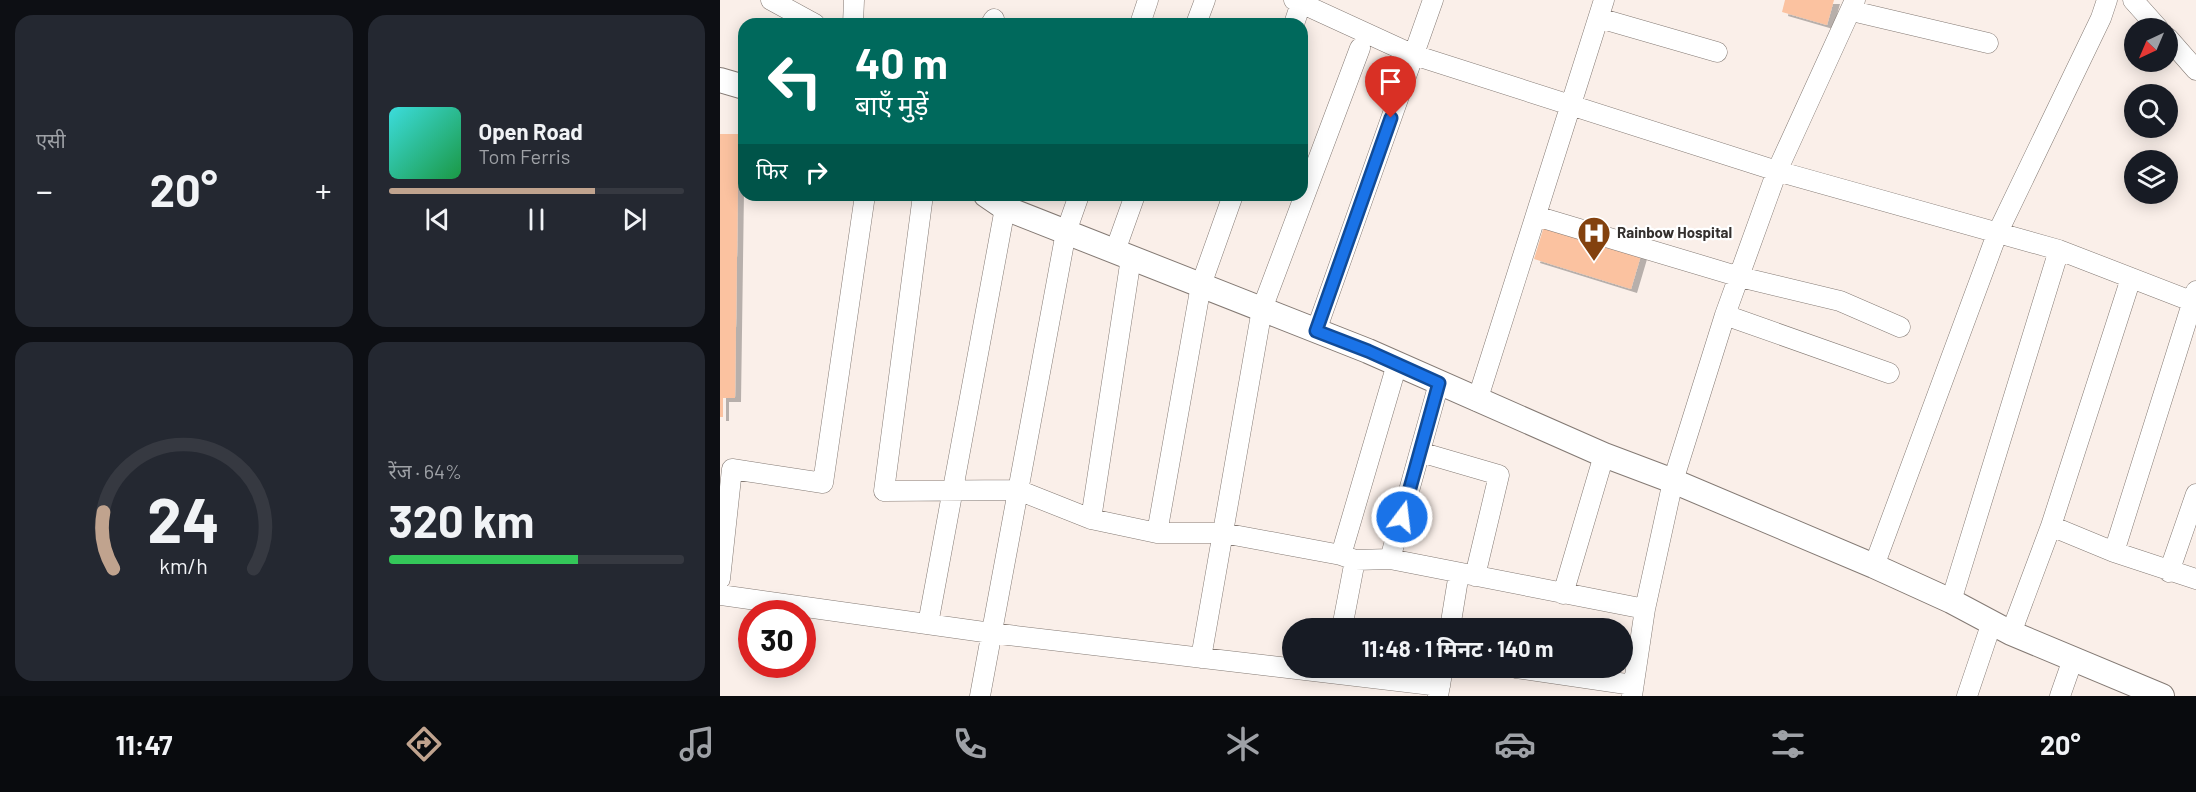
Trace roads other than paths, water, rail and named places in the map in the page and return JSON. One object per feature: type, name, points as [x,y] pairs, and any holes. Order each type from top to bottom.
[{"type":"street","points":[[771,0],[803,18]]},
{"type":"street","points":[[853,18],[854,0]]},
{"type":"street","points":[[1142,18],[1148,0]]},
{"type":"street","points":[[1198,18],[1205,0]]},
{"type":"street","points":[[1316,331],[1433,0]]},
{"type":"street","points":[[1874,566],[1997,234],[2108,0]]},
{"type":"street","points":[[2133,0],[2149,18]]},
{"type":"street","points":[[1295,18],[1299,1],[1414,55],[1777,171],[2059,250],[2131,278],[2195,298],[2114,552]]},
{"type":"street","points":[[1567,678],[1633,691],[1645,609],[1673,481],[1725,315],[1777,171],[1853,5],[1988,43]]},
{"type":"street","points":[[1477,401],[1601,9],[1717,52]]},
{"type":"street","points":[[1308,186],[1360,48]]},
{"type":"street","points":[[2178,49],[2196,70]]},
{"type":"street","points":[[720,80],[738,85]]},
{"type":"street","points":[[720,579],[732,469],[823,483],[864,201]]},
{"type":"street","points":[[922,201],[884,491],[1017,490],[1091,519],[1157,533],[1223,533],[1348,557],[1390,559],[1645,609]]},
{"type":"street","points":[[928,624],[953,491],[1001,201]]},
{"type":"street","points":[[1005,201],[1066,232],[1397,364],[1604,455],[1673,481],[1874,566],[2002,627],[2162,696]]},
{"type":"street","points":[[980,696],[1066,232],[1077,201]]},
{"type":"street","points":[[1091,519],[1123,254],[1134,201]]},
{"type":"street","points":[[1157,533],[1201,285],[1231,201]]},
{"type":"street","points":[[1201,658],[1262,309],[1303,201]]},
{"type":"street","points":[[1536,216],[1740,277],[1840,300],[1900,327]]},
{"type":"street","points":[[1951,601],[2059,250]]},
{"type":"street","points":[[1967,696],[2051,526],[2131,278]]},
{"type":"street","points":[[1725,315],[1889,373]]},
{"type":"street","points":[[1343,618],[1348,557],[1397,364]]},
{"type":"street","points":[[1390,559],[1439,383]]},
{"type":"street","points":[[1420,453],[1499,474],[1453,618]]},
{"type":"street","points":[[1563,594],[1604,455]]},
{"type":"street","points":[[2169,572],[2196,494]]},
{"type":"street","points":[[2051,526],[2114,552],[2196,579]]},
{"type":"street","points":[[720,595],[991,633],[1282,666]]},
{"type":"street","points":[[2060,696],[2073,659]]},
{"type":"street","points":[[1395,678],[1440,683]]},
{"type":"place","name":"Rainbow Hospital","points":[[1594,262]]}]
